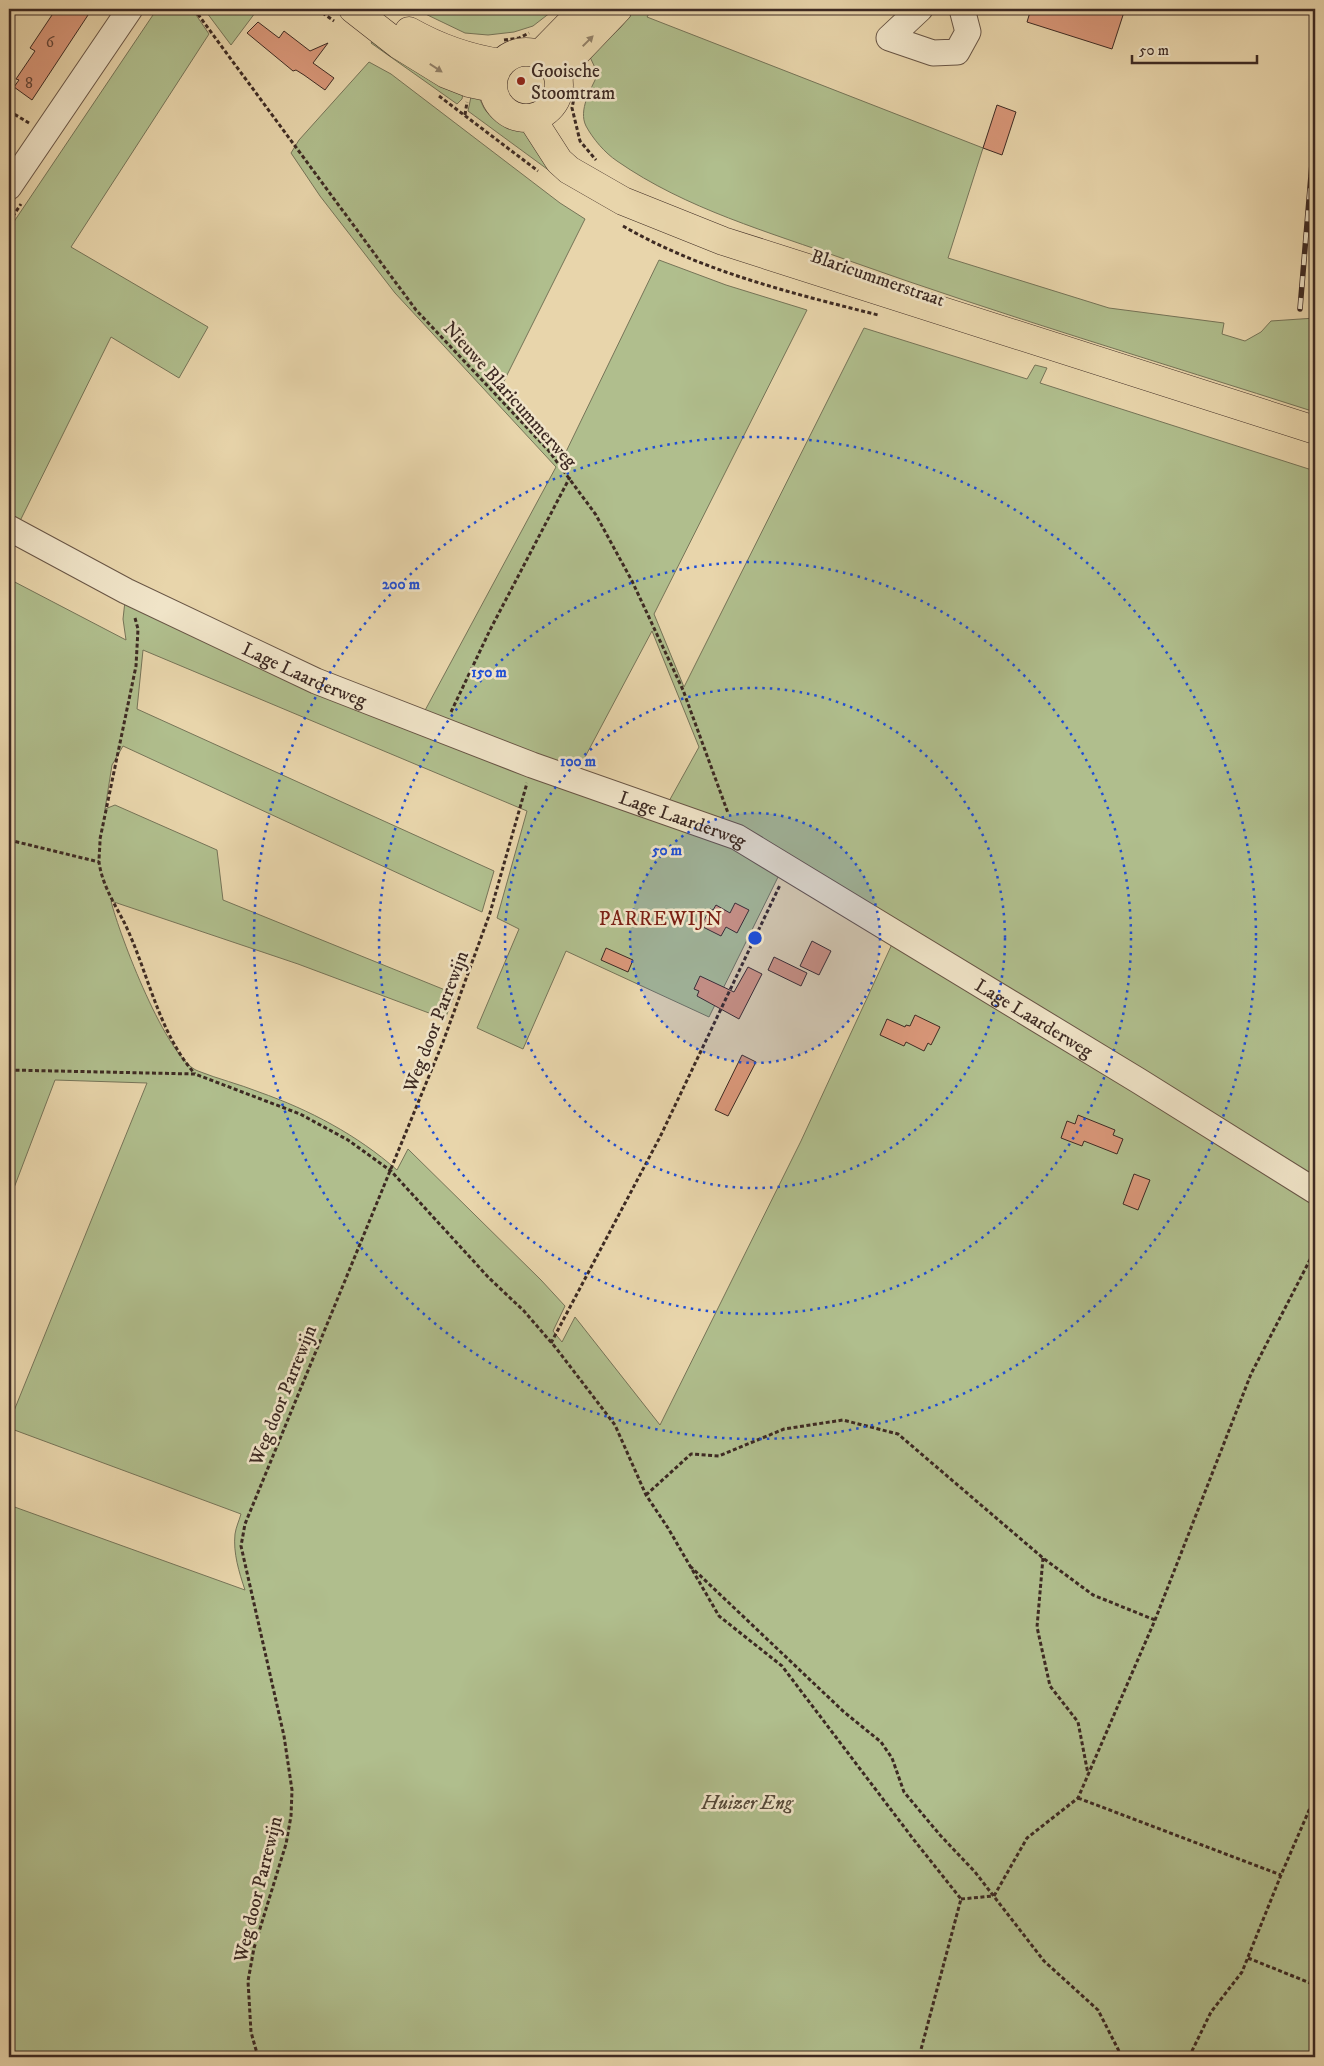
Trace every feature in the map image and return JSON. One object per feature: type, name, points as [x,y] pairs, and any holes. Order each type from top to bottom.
[{"type":"main road","points":[[353,9],[399,45],[446,74],[497,76]]},
{"type":"main road","points":[[369,9],[433,45],[474,59],[497,76]]},
{"type":"main road","points":[[540,54],[584,9]]},
{"type":"main road","points":[[567,65],[549,60],[540,54],[526,51],[512,54],[497,76],[496,99],[510,115],[542,112],[558,96],[567,65],[618,9]]},
{"type":"main road","name":"Blaricummerstraat","points":[[542,112],[559,161],[569,170],[596,173],[623,201],[723,242],[1315,430]]},
{"type":"street","points":[[9,187],[130,9]]},
{"type":"street","points":[[920,9],[889,38],[934,53],[957,52],[968,32],[962,9]]},
{"type":"street","name":"Lage Laarderweg","points":[[9,528],[126,591],[316,681],[532,765],[737,837],[1139,1081],[1315,1191]]},
{"type":"path","name":"Nieuwe Blaricummerweg","points":[[194,9],[416,310],[550,451],[596,515],[632,580],[682,690],[737,837]]},
{"type":"path","points":[[567,65],[578,76],[572,108],[580,141],[596,173]]},
{"type":"path","points":[[442,731],[490,630],[570,478]]},
{"type":"path","points":[[126,591],[138,630],[136,666],[100,839],[99,862],[106,887],[124,923],[173,1040],[183,1060],[195,1074]]},
{"type":"path","name":"Weg door Parrewijn","points":[[258,2057],[250,2032],[248,1981],[254,1948],[286,1844],[291,1816],[292,1790],[284,1736],[242,1546],[245,1524],[443,1042],[490,913],[532,765]]},
{"type":"path","points":[[9,840],[99,862]]},
{"type":"path","points":[[552,1343],[660,1137],[778,890]]},
{"type":"path","points":[[9,1070],[195,1074],[300,1114],[348,1140],[391,1171],[489,1278],[524,1311],[552,1343],[615,1425],[646,1495],[668,1528],[719,1616],[782,1666],[961,1899]]},
{"type":"path","points":[[994,1896],[1027,1838],[1078,1798],[1155,1620],[1251,1374],[1315,1250]]},
{"type":"path","points":[[646,1495],[691,1454],[719,1456],[784,1429],[844,1420],[898,1434],[1043,1558],[1093,1595],[1155,1620]]},
{"type":"path","points":[[1043,1558],[1037,1627],[1050,1686],[1078,1722],[1088,1775]]},
{"type":"path","points":[[686,1562],[844,1712],[881,1742],[892,1758],[904,1792],[994,1896],[1044,1961],[1098,2010],[1122,2057]]},
{"type":"path","points":[[1078,1798],[1281,1875]]},
{"type":"path","points":[[1189,2057],[1211,2012],[1242,1972],[1281,1875],[1310,1808],[1315,1802]]},
{"type":"path","points":[[961,1899],[994,1896]]},
{"type":"path","points":[[919,2057],[961,1899]]},
{"type":"path","points":[[1248,1958],[1315,1986]]},
{"type":"green space","points":[[157,9],[192,9],[209,34],[71,247],[208,327],[179,378],[111,337],[18,525],[9,520],[9,229]]},
{"type":"green space","points":[[204,9],[258,9],[231,45]]},
{"type":"green space","points":[[415,9],[555,9],[533,26],[514,32],[488,35],[465,33]]},
{"type":"green space","points":[[636,9],[652,9],[647,17],[983,148],[948,258],[1109,308],[1224,323],[1222,334],[1245,341],[1261,332],[1271,321],[1315,318],[1315,412],[905,280],[729,218],[671,193],[643,178],[604,150],[586,126],[584,120],[584,106],[598,74],[589,55],[620,28]]},
{"type":"green space","points":[[376,36],[464,88],[462,99],[457,104],[371,43]]},
{"type":"green space","name":"Huizer Eng","points":[[369,62],[391,74],[560,203],[585,219],[499,391],[538,431],[562,460],[659,260],[726,285],[807,310],[654,614],[684,687],[864,328],[1027,379],[1035,365],[1047,368],[1040,383],[1315,471],[1315,2057],[9,2057],[9,1505],[245,1590],[235,1548],[235,1534],[241,1514],[9,1428],[9,1423],[147,1083],[55,1080],[9,1201],[9,579],[126,640],[123,619],[125,601],[144,607],[262,663],[419,731],[584,793],[740,843],[780,873],[709,1017],[566,951],[523,1049],[477,1028],[519,929],[497,918],[527,811],[143,650],[137,709],[494,871],[482,912],[123,746],[112,765],[105,809],[115,805],[217,850],[223,900],[455,994],[445,1019],[298,964],[111,901],[124,940],[146,994],[172,1044],[186,1062],[198,1071],[278,1099],[315,1115],[366,1146],[397,1170],[408,1149],[565,1306],[553,1331],[562,1342],[575,1317],[660,1425],[801,1141],[893,942],[1147,1096],[1155,1081],[788,863],[745,834],[722,822],[668,803],[699,747],[652,631],[576,774],[422,716],[556,467],[395,293],[320,196],[291,153],[299,140]]},
{"type":"green space","points":[[472,92],[480,99],[490,116],[512,127],[530,130],[558,177],[468,111]]},
{"type":"building","points":[[56,9],[92,9],[32,100],[14,87],[19,80],[16,79],[35,51],[30,48]]},
{"type":"building","points":[[1031,9],[1125,9],[1112,49],[1027,22]]},
{"type":"building","points":[[258,22],[279,38],[284,31],[310,51],[328,43],[313,63],[334,78],[325,90],[296,70],[293,71],[247,33]]},
{"type":"building","points":[[997,105],[1016,112],[1002,155],[983,148]]},
{"type":"building","points":[[735,903],[749,910],[737,933],[726,927],[721,936],[701,926],[710,909],[713,910],[716,905],[730,913]]},
{"type":"building","points":[[812,941],[831,951],[819,975],[800,966]]},
{"type":"building","points":[[606,948],[633,960],[628,972],[601,960]]},
{"type":"building","points":[[774,957],[807,973],[801,986],[768,970]]},
{"type":"building","points":[[748,967],[762,974],[739,1019],[697,996],[699,991],[694,989],[700,976],[734,992]]},
{"type":"building","points":[[915,1015],[940,1027],[931,1045],[928,1043],[924,1051],[906,1042],[904,1046],[880,1035],[887,1019],[905,1027],[906,1025],[910,1026]]},
{"type":"building","points":[[742,1055],[756,1062],[728,1116],[715,1110]]},
{"type":"building","points":[[1078,1115],[1115,1130],[1113,1135],[1123,1139],[1117,1154],[1084,1141],[1082,1146],[1061,1138],[1067,1121],[1075,1124]]},
{"type":"building","points":[[1134,1174],[1150,1180],[1138,1210],[1123,1204]]},
{"type":"railway","points":[[1300,309],[1315,127]]},
{"type":"railway","points":[[1314,310],[1315,292]]},
{"type":"place","name":"Gooische Stoomtram","points":[[521,81]]},
{"type":"district","name":"PARREWIJN","points":[[661,918]]}]
